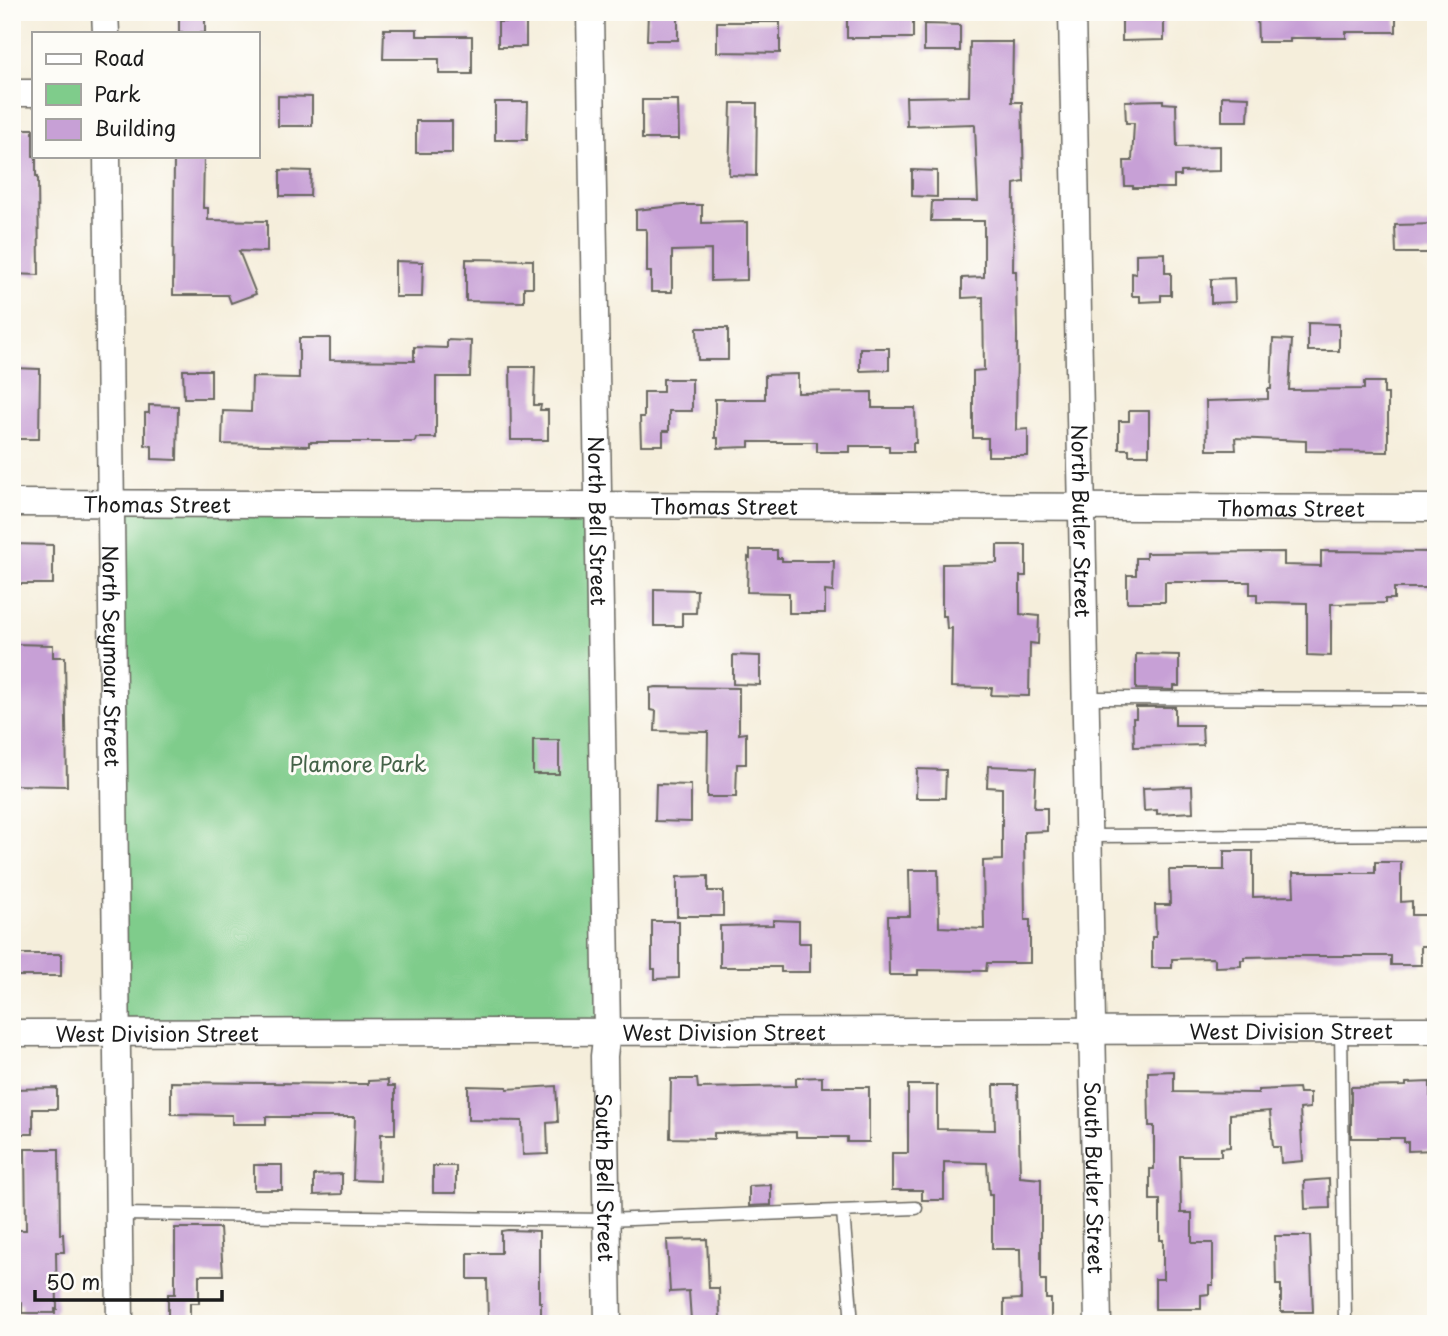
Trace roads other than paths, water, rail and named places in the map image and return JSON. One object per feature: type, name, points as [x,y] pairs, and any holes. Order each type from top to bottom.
[{"type":"street","points":[[105,12],[106,32]]},
{"type":"street","name":"North Bell Street","points":[[590,12],[607,1031]]},
{"type":"street","name":"North Butler Street","points":[[1072,12],[1091,1031]]},
{"type":"street","points":[[12,93],[32,93]]},
{"type":"street","name":"North Seymour Street","points":[[107,158],[120,1324]]},
{"type":"street","name":"Thomas Street","points":[[12,503],[1436,508]]},
{"type":"street","name":"West Division Street","points":[[12,1033],[1436,1030]]},
{"type":"street","name":"South Bell Street","points":[[607,1031],[604,1056],[608,1324]]},
{"type":"street","name":"South Butler Street","points":[[1091,1031],[1098,1324]]},
{"type":"lane","points":[[1085,698],[1436,699]]},
{"type":"lane","points":[[1088,836],[1436,834]]},
{"type":"lane","points":[[1340,1030],[1345,1324]]},
{"type":"lane","points":[[119,1214],[606,1220],[916,1208]]},
{"type":"lane","points":[[843,1211],[852,1324]]},
{"type":"park label","name":"Plamore Park","points":[[358,763]]}]
